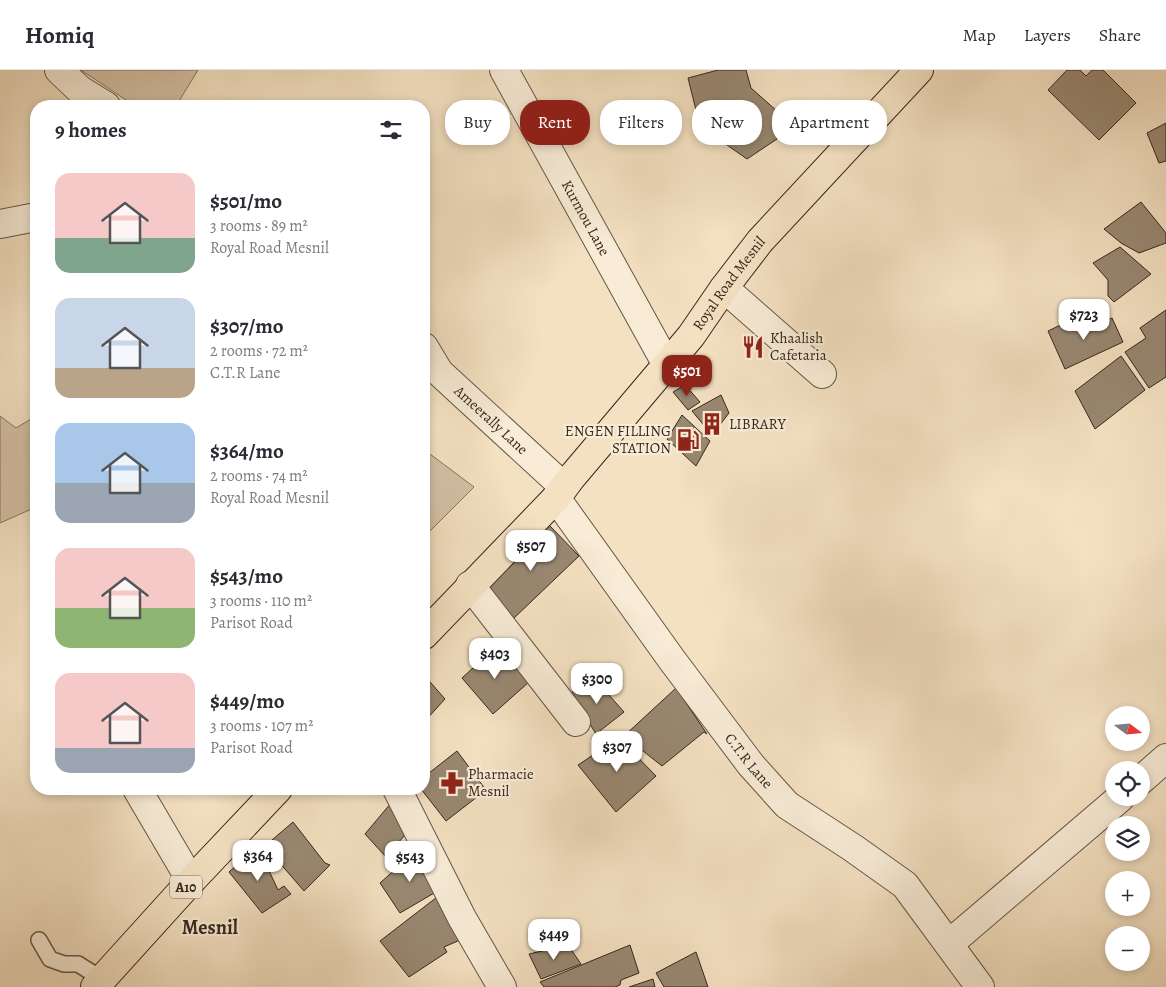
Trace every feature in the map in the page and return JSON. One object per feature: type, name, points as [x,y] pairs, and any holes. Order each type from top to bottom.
[{"type":"main road","name":"Royal Road Mesnil","points":[[430,628],[560,492],[691,336],[724,288],[760,242],[919,70]]},
{"type":"main road","name":"A10","points":[[98,983],[272,795]]},
{"type":"street","points":[[59,70],[80,90],[96,100]]},
{"type":"street","name":"Kurmou Lane","points":[[504,70],[667,365]]},
{"type":"street","points":[[0,224],[30,218]]},
{"type":"street","points":[[724,288],[822,374]]},
{"type":"street","name":"Ameerally Lane","points":[[430,358],[439,372],[560,492]]},
{"type":"street","name":"C.T.R Lane","points":[[560,492],[672,660],[757,772],[787,805],[905,885],[980,987]]},
{"type":"street","points":[[470,585],[576,722]]},
{"type":"street","points":[[1150,772],[1166,758]]},
{"type":"street","points":[[141,795],[191,881]]},
{"type":"street","points":[[400,795],[462,918],[502,987]]},
{"type":"street","points":[[949,944],[1111,806]]},
{"type":"lane","points":[[39,940],[50,959],[64,964],[78,964],[98,983]]},
{"type":"shaded area","points":[[81,70],[198,70],[180,100],[126,100]]},
{"type":"shaded area","points":[[0,416],[16,428],[30,420],[30,510],[0,523]]},
{"type":"shaded area","points":[[430,454],[474,487],[430,531]]},
{"type":"building","points":[[718,70],[746,70],[751,88],[772,107],[772,142],[747,159],[727,145],[762,145],[762,100],[694,100],[688,78]]},
{"type":"building","points":[[1067,70],[1080,70],[1086,76],[1092,70],[1103,70],[1136,103],[1099,140],[1048,90]]},
{"type":"building","points":[[1166,123],[1166,161],[1159,163],[1147,133]]},
{"type":"building","points":[[1141,202],[1166,233],[1166,243],[1139,253],[1121,243],[1104,229]]},
{"type":"building","points":[[1120,247],[1151,274],[1114,302],[1108,296],[1108,280],[1093,263]]},
{"type":"building","points":[[1166,310],[1166,377],[1149,388],[1125,352],[1146,338],[1140,328]]},
{"type":"building","points":[[1112,318],[1123,342],[1065,369],[1048,331],[1073,319],[1080,333]]},
{"type":"building","points":[[1121,356],[1145,390],[1095,429],[1075,391]]},
{"type":"building","points":[[685,385],[700,402],[688,410],[673,392]]},
{"type":"building","name":"LIBRARY","points":[[721,395],[729,413],[712,435],[692,411]]},
{"type":"building","name":"ENGEN FILLING STATION","points":[[682,415],[710,441],[696,466],[667,439]]},
{"type":"building","points":[[549,525],[579,556],[513,619],[483,588]]},
{"type":"building","points":[[497,646],[529,682],[493,714],[462,678]]},
{"type":"building","points":[[593,677],[624,712],[596,734],[571,693]]},
{"type":"building","points":[[430,682],[445,699],[430,715]]},
{"type":"building","points":[[676,688],[707,734],[704,732],[662,766],[624,736]]},
{"type":"building","points":[[619,738],[656,776],[616,812],[578,765]]},
{"type":"building","name":"Pharmacie Mesnil","points":[[457,751],[486,790],[446,821],[426,795],[430,795],[430,772]]},
{"type":"building","points":[[391,803],[410,829],[386,857],[365,834]]},
{"type":"building","points":[[293,822],[325,863],[330,865],[304,891],[265,846]]},
{"type":"building","points":[[258,847],[278,890],[284,886],[291,894],[262,913],[229,872]]},
{"type":"building","points":[[417,850],[441,889],[400,913],[380,883]]},
{"type":"building","points":[[441,894],[460,940],[444,947],[447,952],[409,977],[380,941]]},
{"type":"building","points":[[568,945],[581,964],[541,979],[529,954]]},
{"type":"building","points":[[630,945],[639,973],[621,980],[620,985],[615,987],[544,987],[540,982]]},
{"type":"building","points":[[696,952],[708,987],[664,987],[656,973]]},
{"type":"building","points":[[653,979],[655,987],[629,987]]},
{"type":"place","name":"Khaalish Cafetaria","points":[[753,347]]},
{"type":"place","name":"LIBRARY","points":[[712,424]]},
{"type":"place","name":"ENGEN FILLING STATION","points":[[688,440]]},
{"type":"place","name":"Pharmacie Mesnil","points":[[452,783]]},
{"type":"district","name":"Mesnil","points":[[210,927]]}]
